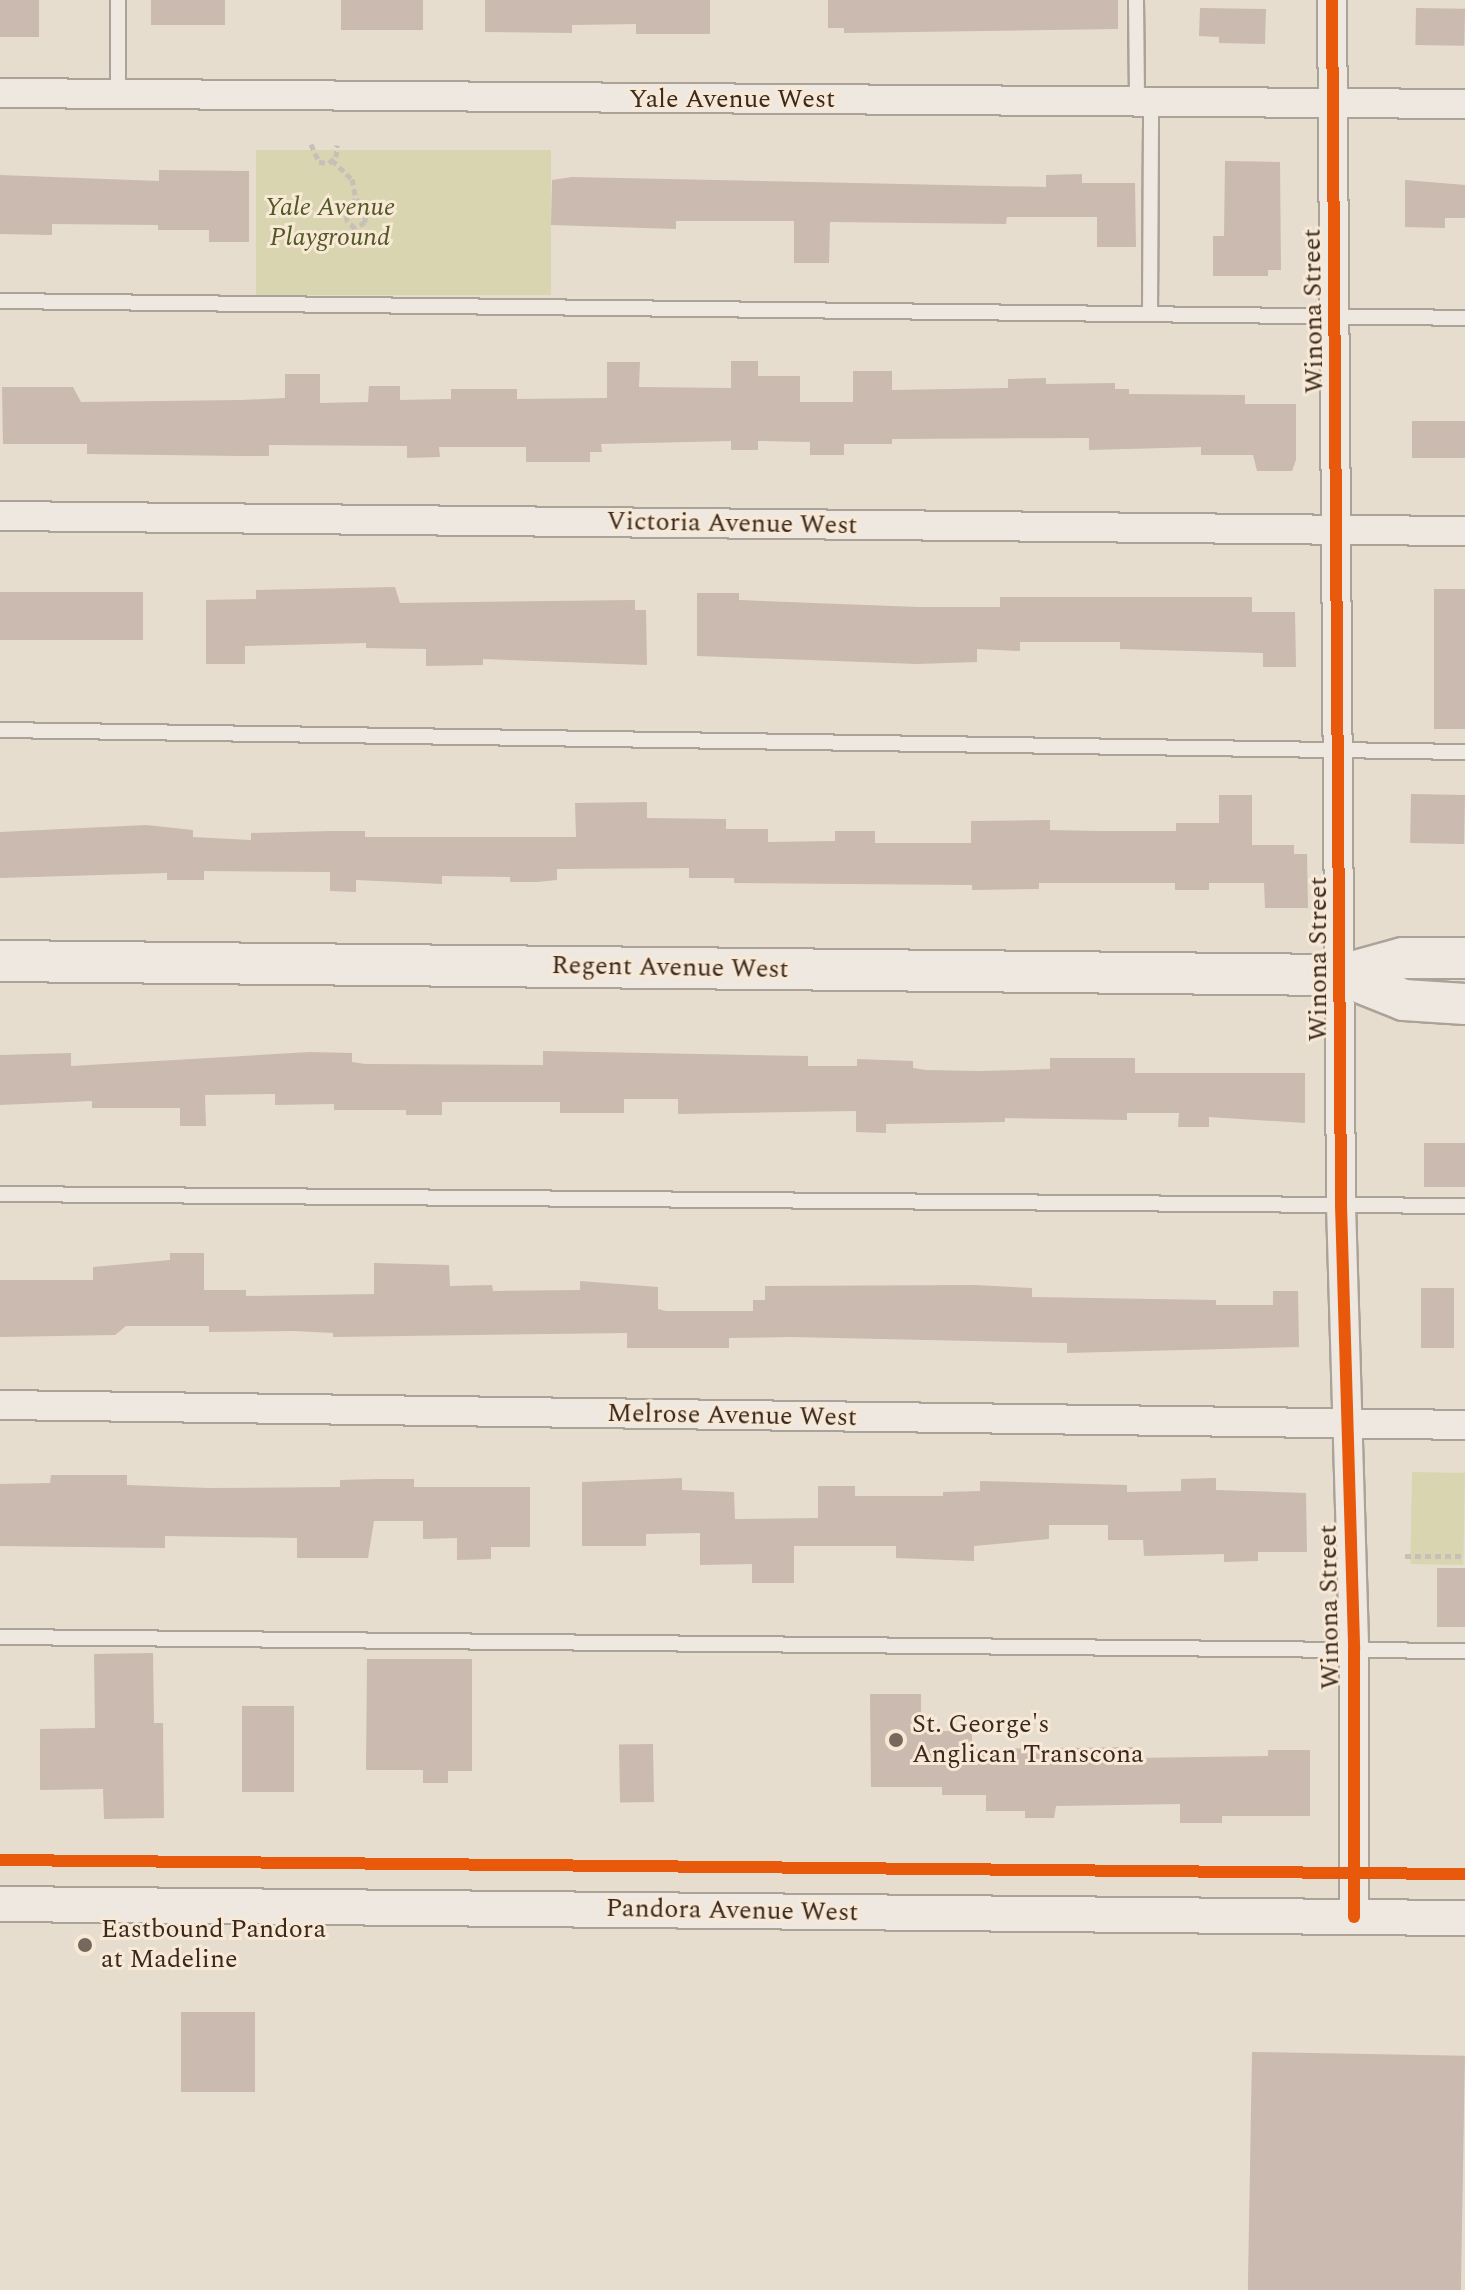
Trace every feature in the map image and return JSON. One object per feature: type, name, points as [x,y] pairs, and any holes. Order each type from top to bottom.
[{"type":"main road","name":"Regent Avenue West","points":[[0,961],[1341,975],[1403,958],[1465,958]]},
{"type":"main road","name":"Regent Avenue West","points":[[1341,975],[1404,1000],[1465,1004]]},
{"type":"street","name":"Winona Street","points":[[1332,0],[1339,531],[1341,1205],[1354,1650],[1354,1917]]},
{"type":"street","name":"Yale Avenue West","points":[[0,93],[1465,104]]},
{"type":"street","name":"Victoria Avenue West","points":[[0,516],[1465,531]]},
{"type":"street","name":"Melrose Avenue West","points":[[0,1405],[1465,1425]]},
{"type":"street","name":"Pandora Avenue West","points":[[0,1904],[1465,1918]]},
{"type":"lane","points":[[118,0],[118,96]]},
{"type":"lane","points":[[1136,0],[1144,102],[1150,314]]},
{"type":"lane","points":[[0,301],[1465,318]]},
{"type":"lane","points":[[0,730],[1340,753],[1465,752]]},
{"type":"lane","points":[[0,1194],[1465,1206]]},
{"type":"lane","points":[[0,1637],[1465,1651]]},
{"type":"path","points":[[311,144],[319,162],[332,160]]},
{"type":"path","points":[[332,160],[337,145]]},
{"type":"path","points":[[332,160],[352,179],[356,199],[366,207],[365,222],[355,228],[347,221],[346,208],[356,199]]},
{"type":"path","points":[[1405,1556],[1465,1556]]},
{"type":"green space","name":"Yale Avenue Playground","points":[[256,150],[551,150],[551,295],[256,295]]},
{"type":"green space","points":[[1412,1472],[1465,1473],[1463,1565],[1410,1564]]},
{"type":"building","points":[[0,0],[39,0],[39,37],[0,37]]},
{"type":"building","points":[[151,0],[225,0],[225,25],[151,25]]},
{"type":"building","points":[[341,0],[423,0],[423,30],[341,30]]},
{"type":"building","points":[[485,0],[710,0],[710,34],[636,34],[636,24],[572,25],[572,33],[485,32]]},
{"type":"building","points":[[828,0],[1118,0],[1118,29],[844,33],[844,28],[828,28]]},
{"type":"building","points":[[1200,8],[1266,9],[1265,44],[1219,43],[1219,37],[1199,36]]},
{"type":"building","points":[[1416,8],[1465,9],[1464,46],[1415,45]]},
{"type":"building","points":[[1225,161],[1280,162],[1281,270],[1268,270],[1268,276],[1213,276],[1213,236],[1224,236]]},
{"type":"building","points":[[159,170],[249,171],[249,242],[209,242],[209,230],[158,230],[158,225],[52,224],[52,235],[0,234],[0,175],[159,181]]},
{"type":"building","points":[[1082,174],[1082,183],[1135,183],[1136,247],[1097,247],[1097,217],[1007,217],[1006,224],[830,222],[829,263],[794,263],[794,221],[676,221],[676,229],[551,225],[552,180],[572,177],[1046,187],[1046,175]]},
{"type":"building","points":[[1405,180],[1465,185],[1465,218],[1445,218],[1445,228],[1405,227]]},
{"type":"building","points":[[731,361],[758,361],[758,376],[800,376],[800,402],[853,402],[853,371],[892,371],[892,390],[1008,388],[1008,379],[1046,378],[1046,384],[1115,383],[1115,389],[1129,389],[1129,394],[1245,395],[1245,404],[1296,404],[1296,460],[1292,471],[1257,471],[1253,455],[1201,455],[1201,447],[1089,450],[1089,438],[892,439],[892,444],[844,444],[844,455],[810,455],[810,442],[758,441],[758,450],[731,450],[731,441],[601,444],[602,452],[590,452],[590,462],[526,462],[526,447],[439,447],[440,457],[407,458],[407,446],[269,445],[269,456],[242,456],[87,454],[87,444],[3,444],[2,387],[73,387],[81,402],[242,400],[285,398],[285,374],[320,374],[320,403],[368,402],[369,386],[400,386],[400,400],[451,399],[451,389],[517,389],[517,399],[607,398],[607,362],[640,362],[639,387],[731,388]]},
{"type":"building","points":[[1412,421],[1465,421],[1465,458],[1412,458]]},
{"type":"building","points":[[395,587],[400,603],[635,600],[635,610],[646,610],[647,665],[483,659],[483,665],[426,666],[426,649],[366,648],[366,643],[245,646],[245,664],[206,664],[206,600],[256,599],[256,590]]},
{"type":"building","points":[[1434,589],[1465,589],[1465,729],[1434,729]]},
{"type":"building","points":[[0,592],[143,592],[143,640],[0,640]]},
{"type":"building","points":[[697,593],[739,593],[739,600],[918,607],[1000,607],[1000,597],[1252,597],[1252,612],[1295,612],[1296,667],[1263,667],[1263,653],[1120,649],[1120,642],[1020,642],[1020,651],[977,649],[977,662],[917,664],[697,656]]},
{"type":"building","points":[[1411,794],[1465,795],[1464,844],[1410,843]]},
{"type":"building","points":[[1219,795],[1252,795],[1252,845],[1294,845],[1294,854],[1307,854],[1308,908],[1265,908],[1264,883],[1209,883],[1209,890],[1175,890],[1175,883],[1039,883],[1039,889],[972,890],[972,885],[734,883],[734,878],[689,878],[689,868],[557,869],[557,880],[537,882],[510,882],[510,877],[442,876],[442,884],[356,880],[356,892],[330,891],[330,872],[204,871],[204,880],[167,880],[167,873],[0,878],[0,832],[146,825],[193,830],[193,837],[251,840],[251,833],[330,831],[365,831],[365,837],[576,837],[575,803],[647,802],[647,818],[726,819],[726,829],[768,829],[768,842],[835,841],[835,831],[875,831],[875,843],[971,843],[971,821],[1050,820],[1050,830],[1100,831],[1176,831],[1176,823],[1219,823]]},
{"type":"building","points":[[543,1051],[808,1056],[808,1066],[857,1066],[857,1059],[913,1061],[913,1068],[926,1070],[979,1071],[1050,1069],[1050,1058],[1135,1058],[1135,1073],[1305,1073],[1305,1123],[1209,1117],[1209,1127],[1178,1127],[1179,1113],[1127,1113],[1127,1120],[1005,1118],[1005,1122],[886,1124],[886,1133],[856,1132],[856,1111],[678,1114],[678,1099],[624,1099],[624,1113],[560,1113],[560,1102],[442,1102],[442,1115],[406,1115],[406,1110],[334,1110],[334,1104],[275,1105],[275,1094],[205,1095],[206,1126],[180,1126],[180,1108],[92,1108],[92,1101],[0,1105],[0,1055],[71,1053],[71,1066],[310,1052],[352,1053],[352,1062],[365,1064],[543,1065]]},
{"type":"building","points":[[1424,1143],[1465,1143],[1465,1187],[1424,1187]]},
{"type":"building","points":[[170,1253],[204,1253],[204,1290],[246,1290],[246,1296],[374,1294],[374,1263],[449,1265],[450,1286],[492,1285],[493,1291],[580,1290],[580,1281],[658,1287],[658,1309],[666,1311],[753,1311],[753,1300],[765,1300],[765,1286],[976,1285],[1032,1288],[1032,1297],[1216,1300],[1216,1305],[1273,1305],[1273,1291],[1298,1291],[1299,1347],[1067,1353],[1067,1343],[791,1337],[729,1338],[729,1348],[627,1348],[627,1333],[333,1337],[333,1333],[293,1331],[209,1332],[209,1326],[126,1326],[115,1335],[0,1337],[0,1280],[93,1280],[93,1267],[170,1260]]},
{"type":"building","points":[[1421,1288],[1454,1288],[1454,1348],[1421,1348]]},
{"type":"building","points":[[51,1475],[127,1475],[127,1485],[209,1488],[340,1487],[340,1480],[378,1479],[414,1479],[414,1487],[530,1487],[530,1547],[491,1547],[491,1559],[457,1560],[457,1538],[423,1539],[423,1521],[374,1521],[368,1558],[297,1558],[297,1538],[165,1536],[165,1548],[0,1546],[0,1484],[50,1483]]},
{"type":"building","points":[[682,1478],[682,1490],[734,1492],[735,1519],[818,1518],[818,1486],[855,1486],[855,1496],[943,1496],[943,1492],[980,1491],[980,1481],[1127,1485],[1127,1492],[1181,1491],[1181,1479],[1216,1478],[1216,1490],[1306,1493],[1307,1552],[1258,1552],[1258,1561],[1224,1562],[1224,1554],[1144,1556],[1143,1540],[1108,1540],[1108,1525],[1049,1525],[1049,1539],[974,1546],[974,1561],[896,1558],[896,1546],[794,1546],[794,1583],[752,1583],[752,1564],[700,1565],[700,1533],[646,1534],[646,1546],[582,1546],[582,1482]]},
{"type":"building","points":[[1437,1568],[1465,1568],[1465,1627],[1437,1627]]},
{"type":"building","points":[[153,1653],[154,1723],[163,1723],[164,1818],[104,1819],[103,1789],[40,1790],[40,1729],[95,1728],[94,1654]]},
{"type":"building","points":[[367,1659],[472,1659],[472,1771],[448,1771],[448,1783],[423,1783],[423,1770],[366,1770]]},
{"type":"building","points":[[870,1694],[921,1694],[921,1731],[972,1731],[972,1749],[1133,1747],[1133,1758],[1268,1756],[1268,1750],[1310,1750],[1310,1816],[1222,1816],[1222,1823],[1180,1823],[1180,1804],[1056,1806],[1054,1818],[1025,1818],[1025,1811],[986,1811],[986,1795],[942,1795],[942,1787],[871,1787]]},
{"type":"building","points":[[242,1706],[294,1706],[294,1792],[242,1792]]},
{"type":"building","points":[[653,1744],[654,1802],[620,1803],[619,1745]]},
{"type":"building","points":[[181,2012],[255,2012],[255,2092],[181,2092]]},
{"type":"building","points":[[1252,2052],[1465,2056],[1461,2290],[1248,2290]]},
{"type":"cycle path","points":[[1332,0],[1341,1205],[1354,1650],[1354,1917]]},
{"type":"cycle path","points":[[0,1860],[1465,1874]]},
{"type":"place","name":"St. George's Anglican Transcona","points":[[896,1740]]},
{"type":"place","name":"Eastbound Pandora at Madeline","points":[[85,1945]]}]
